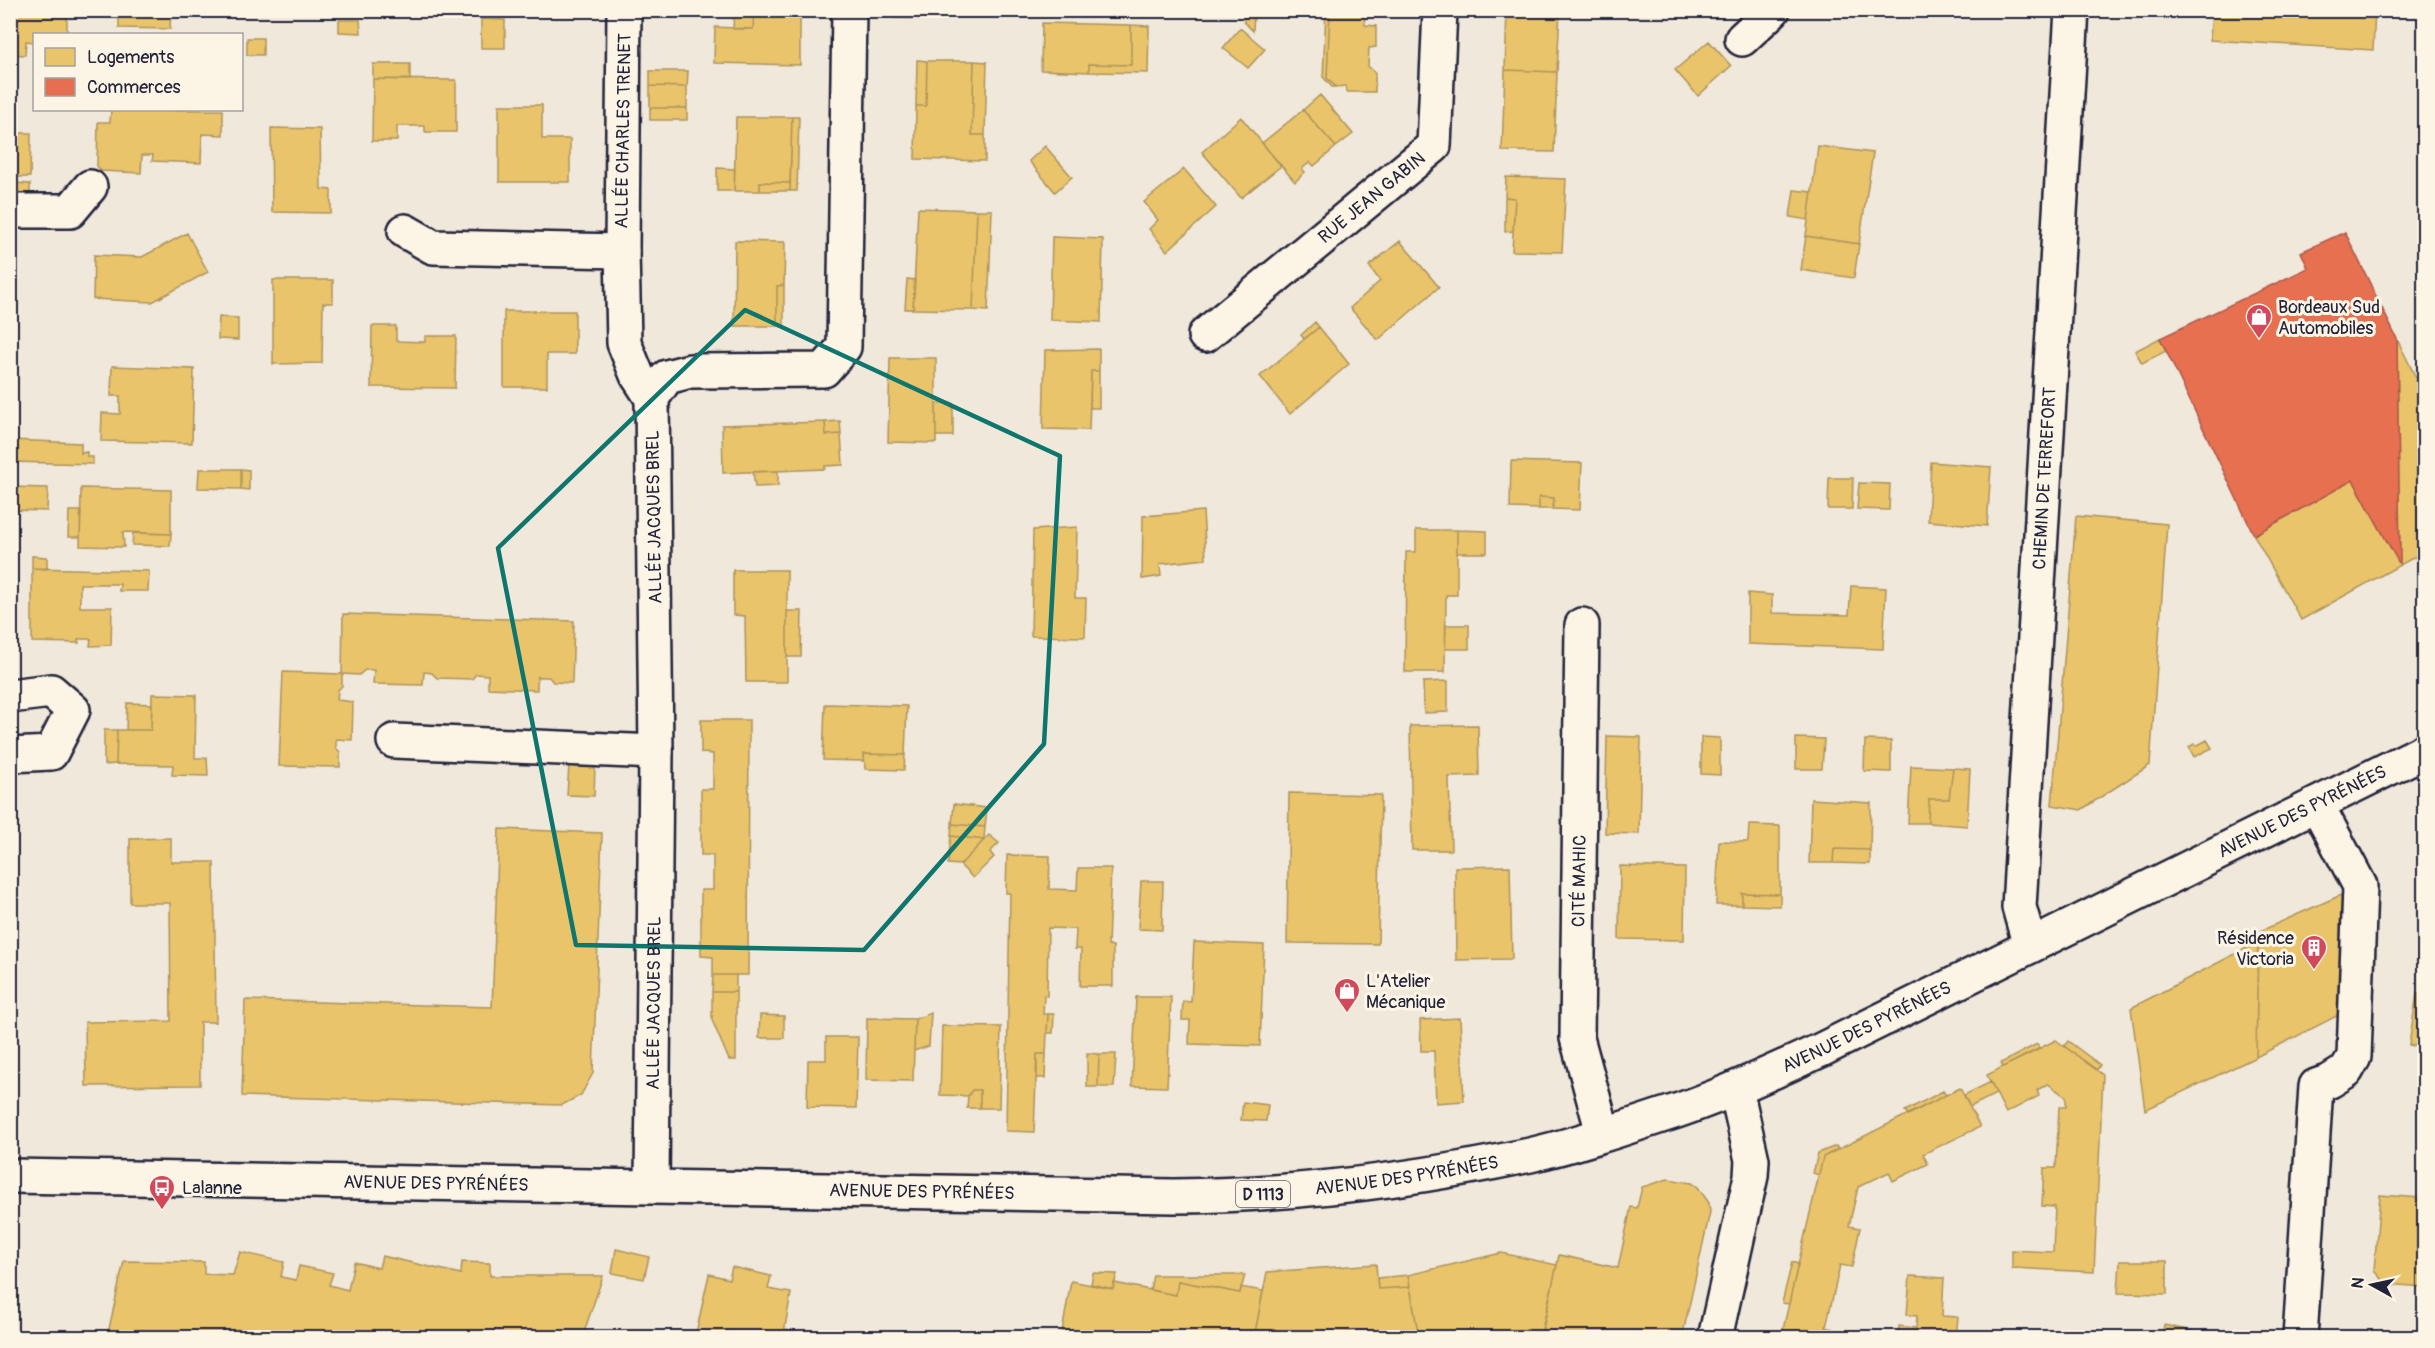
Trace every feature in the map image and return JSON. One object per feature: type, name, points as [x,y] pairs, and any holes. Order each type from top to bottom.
[{"type":"street","name":"ALLÉE CHARLES TRENET","points":[[624,10],[622,251],[624,343],[637,375],[652,398]]},
{"type":"street","points":[[652,398],[667,377],[690,371],[824,370],[844,347],[849,10]]},
{"type":"street","name":"RUE JEAN GABIN","points":[[1205,335],[1434,146],[1440,10]]},
{"type":"street","points":[[1742,39],[1773,10]]},
{"type":"street","name":"CHEMIN DE TERREFORT","points":[[2030,946],[2019,907],[2072,10]]},
{"type":"street","points":[[10,212],[70,211],[90,187]]},
{"type":"street","name":"ALLÉE CHARLES TRENET","points":[[405,231],[434,247],[622,251]]},
{"type":"street","name":"ALLÉE JACQUES BREL","points":[[652,398],[656,752],[652,1186]]},
{"type":"street","name":"CITÉ MAHIC","points":[[1582,625],[1577,1038],[1603,1133]]},
{"type":"street","points":[[10,696],[51,691],[73,710],[51,753],[10,755]]},
{"type":"street","points":[[394,741],[656,752]]},
{"type":"street","name":"AVENUE DES PYRÉNÉES","points":[[10,1176],[1151,1196],[1249,1195],[1412,1177],[1532,1154],[1662,1116],[1736,1089],[1821,1050],[2424,751]]},
{"type":"street","points":[[2300,1338],[2316,1086],[2346,1071],[2354,1057],[2358,1005],[2360,886],[2317,805]]},
{"type":"street","points":[[1715,1338],[1751,1176],[1752,1160],[1736,1089]]},
{"type":"highlighted area","points":[[745,310],[1060,456],[1044,744],[864,950],[576,945],[498,548]]},
{"type":"building: Logements","points":[[10,10],[67,12],[67,33],[33,33],[33,42],[26,41],[25,55],[10,54]]},
{"type":"building: Logements","points":[[119,10],[171,10],[170,29],[119,28]]},
{"type":"building: Logements","points":[[734,10],[754,10],[753,29],[733,29]]},
{"type":"building: Logements","points":[[754,10],[800,10],[800,65],[714,63],[715,27],[753,29]]},
{"type":"building: Logements","points":[[895,10],[947,10],[946,19],[894,18]]},
{"type":"building: Logements","points":[[1244,10],[1254,10],[1253,31],[1244,22]]},
{"type":"building: Logements","points":[[1326,10],[1330,10],[1327,78],[1336,87],[1332,87],[1323,77]]},
{"type":"building: Logements","points":[[1330,10],[1364,10],[1365,25],[1376,26],[1376,47],[1369,48],[1368,66],[1375,73],[1375,92],[1347,92],[1346,86],[1336,87],[1327,78]]},
{"type":"building: Logements","points":[[1507,10],[1560,10],[1557,72],[1505,70]]},
{"type":"building: Logements","points":[[2212,10],[2375,10],[2373,50],[2210,40]]},
{"type":"building: Logements","points":[[481,19],[505,20],[505,48],[481,48]]},
{"type":"building: Logements","points":[[339,20],[360,20],[361,33],[339,32]]},
{"type":"building: Logements","points":[[1042,23],[1131,25],[1131,65],[1089,64],[1089,72],[1041,70]]},
{"type":"building: Logements","points":[[1131,25],[1149,26],[1148,73],[1089,72],[1089,64],[1131,65]]},
{"type":"building: Logements","points":[[1240,28],[1265,49],[1248,68],[1223,48]]},
{"type":"building: Logements","points":[[247,38],[263,38],[263,55],[247,55]]},
{"type":"building: Logements","points":[[1709,41],[1731,66],[1698,96],[1675,70]]},
{"type":"building: Logements","points":[[917,60],[927,61],[926,106],[916,106]]},
{"type":"building: Logements","points":[[927,61],[974,61],[972,135],[985,135],[985,161],[915,159],[916,106],[926,106]]},
{"type":"building: Logements","points":[[974,61],[987,62],[985,135],[972,135]]},
{"type":"building: Logements","points":[[373,64],[410,64],[410,80],[373,79]]},
{"type":"building: Logements","points":[[1505,70],[1557,72],[1554,152],[1502,151]]},
{"type":"building: Logements","points":[[650,71],[688,71],[687,87],[650,86]]},
{"type":"building: Logements","points":[[373,79],[456,80],[456,132],[425,132],[425,126],[397,126],[397,141],[372,141]]},
{"type":"building: Logements","points":[[650,86],[687,87],[687,108],[650,108]]},
{"type":"building: Logements","points":[[1320,95],[1353,134],[1336,147],[1303,110]]},
{"type":"building: Logements","points":[[499,105],[542,105],[542,139],[570,139],[570,182],[499,182]]},
{"type":"building: Logements","points":[[650,108],[687,108],[687,120],[650,120]]},
{"type":"building: Logements","points":[[1303,110],[1336,147],[1314,166],[1310,162],[1302,169],[1305,172],[1295,182],[1262,143]]},
{"type":"building: Logements","points":[[111,111],[223,111],[223,135],[202,134],[201,163],[152,161],[153,155],[142,155],[141,173],[101,171],[97,166],[98,122],[110,122]]},
{"type":"building: Logements","points":[[736,117],[792,117],[790,183],[760,182],[760,191],[734,191]]},
{"type":"building: Logements","points":[[792,117],[799,117],[797,191],[790,191]]},
{"type":"building: Logements","points":[[1241,117],[1281,166],[1241,198],[1202,152]]},
{"type":"building: Logements","points":[[271,128],[320,129],[321,189],[331,190],[331,213],[272,212]]},
{"type":"building: Logements","points":[[10,133],[31,133],[30,177],[10,177]]},
{"type":"building: Logements","points":[[1045,146],[1072,177],[1055,192],[1029,161]]},
{"type":"building: Logements","points":[[1818,146],[1873,153],[1859,244],[1806,236]]},
{"type":"building: Logements","points":[[717,168],[735,169],[734,191],[717,191]]},
{"type":"building: Logements","points":[[1184,169],[1216,207],[1167,251],[1149,229],[1158,220],[1144,202]]},
{"type":"building: Logements","points":[[1506,177],[1566,179],[1562,252],[1512,251],[1515,198],[1505,197]]},
{"type":"building: Logements","points":[[760,182],[790,183],[790,191],[760,191]]},
{"type":"building: Logements","points":[[14,183],[30,184],[30,201],[14,201]]},
{"type":"building: Logements","points":[[1794,190],[1812,192],[1808,220],[1790,217]]},
{"type":"building: Logements","points":[[1505,197],[1515,198],[1513,231],[1505,232]]},
{"type":"building: Logements","points":[[918,208],[977,210],[973,310],[913,309]]},
{"type":"building: Logements","points":[[977,210],[992,210],[988,311],[973,310]]},
{"type":"building: Logements","points":[[187,233],[208,272],[152,302],[93,299],[94,255],[142,257]]},
{"type":"building: Logements","points":[[1806,236],[1859,244],[1854,278],[1801,270]]},
{"type":"building: Logements","points":[[1052,237],[1103,239],[1101,322],[1050,320]]},
{"type":"building: Logements","points":[[735,241],[785,242],[784,285],[777,286],[777,326],[734,326]]},
{"type":"building: Logements","points":[[1400,241],[1439,287],[1378,340],[1350,308],[1380,281],[1369,266]]},
{"type":"building: Logements","points":[[907,279],[915,280],[913,309],[905,309]]},
{"type":"building: Logements","points":[[273,280],[333,280],[333,303],[323,303],[322,363],[273,364]]},
{"type":"building: Logements","points":[[784,285],[784,326],[777,326],[777,286]]},
{"type":"building: Logements","points":[[504,311],[575,311],[575,354],[547,354],[547,387],[504,387]]},
{"type":"building: Logements","points":[[219,317],[238,318],[238,340],[218,339]]},
{"type":"building: Logements","points":[[1315,322],[1319,327],[1304,339],[1301,335]]},
{"type":"building: Logements","points":[[372,326],[396,326],[396,341],[425,342],[425,336],[456,336],[455,388],[371,387]]},
{"type":"building: Logements","points":[[1319,327],[1349,364],[1290,414],[1260,376]]},
{"type":"building: Logements","points":[[2160,338],[2166,351],[2142,363],[2135,351]]},
{"type":"building: Logements","points":[[2397,339],[2424,394],[2424,552],[2400,565]]},
{"type":"building: Logements","points":[[1099,349],[1099,371],[1091,371],[1089,430],[1043,429],[1045,350]]},
{"type":"building: Logements","points":[[890,358],[936,358],[936,443],[888,442]]},
{"type":"building: Logements","points":[[112,366],[194,369],[192,443],[101,441],[102,413],[120,414],[120,396],[111,396]]},
{"type":"building: Logements","points":[[1091,371],[1099,371],[1099,408],[1090,408]]},
{"type":"building: Logements","points":[[936,403],[953,403],[953,436],[936,436]]},
{"type":"building: Logements","points":[[840,421],[841,434],[826,435],[825,422]]},
{"type":"building: Logements","points":[[825,422],[826,435],[841,434],[843,465],[825,466],[825,469],[723,473],[722,425]]},
{"type":"building: Logements","points":[[10,440],[81,443],[81,453],[87,452],[87,457],[93,457],[93,464],[10,462]]},
{"type":"building: Logements","points":[[1511,461],[1582,463],[1580,510],[1553,509],[1554,498],[1539,497],[1539,509],[1510,508]]},
{"type":"building: Logements","points":[[1931,462],[1991,467],[1987,526],[1928,521]]},
{"type":"building: Logements","points":[[199,469],[241,469],[241,489],[198,488]]},
{"type":"building: Logements","points":[[241,469],[249,470],[249,490],[241,489]]},
{"type":"building: Logements","points":[[778,471],[778,486],[755,487],[753,472]]},
{"type":"building: Logements","points":[[1829,478],[1853,478],[1852,509],[1828,509]]},
{"type":"building: Logements","points":[[2353,480],[2400,565],[2301,620],[2254,535]]},
{"type":"building: Logements","points":[[1859,483],[1890,484],[1889,510],[1857,509]]},
{"type":"building: Logements","points":[[11,487],[48,488],[47,511],[10,510]]},
{"type":"building: Logements","points":[[81,488],[171,490],[171,534],[123,532],[124,547],[80,546]]},
{"type":"building: Logements","points":[[1539,497],[1554,498],[1553,509],[1539,509]]},
{"type":"building: Logements","points":[[69,511],[81,511],[80,537],[68,537]]},
{"type":"building: Logements","points":[[1203,511],[1206,559],[1160,564],[1161,576],[1142,579],[1143,516]]},
{"type":"building: Logements","points":[[2076,516],[2167,524],[2150,765],[2081,810],[2052,805]]},
{"type":"building: Logements","points":[[1077,527],[1075,598],[1086,598],[1085,637],[1031,636],[1033,530]]},
{"type":"building: Logements","points":[[1416,530],[1457,530],[1457,595],[1446,595],[1445,672],[1405,672],[1406,552],[1416,552]]},
{"type":"building: Logements","points":[[1457,530],[1487,531],[1487,553],[1457,553]]},
{"type":"building: Logements","points":[[133,533],[171,534],[170,546],[132,545]]},
{"type":"building: Logements","points":[[32,556],[47,557],[47,569],[32,568]]},
{"type":"building: Logements","points":[[32,568],[149,571],[148,591],[119,591],[120,584],[80,584],[80,607],[112,607],[111,645],[90,646],[91,639],[78,639],[79,643],[32,642]]},
{"type":"building: Logements","points":[[733,570],[787,570],[787,682],[746,682],[745,616],[733,615]]},
{"type":"building: Logements","points":[[1851,586],[1886,588],[1883,649],[1748,644],[1748,593],[1772,595],[1772,613],[1849,615]]},
{"type":"building: Logements","points":[[787,611],[802,611],[801,657],[787,657]]},
{"type":"building: Logements","points":[[343,614],[574,621],[572,683],[553,682],[549,677],[537,677],[537,690],[488,688],[488,675],[476,674],[472,679],[437,678],[432,673],[424,672],[423,685],[373,684],[374,670],[365,670],[359,675],[342,674]]},
{"type":"building: Logements","points":[[1446,625],[1469,625],[1469,649],[1445,649]]},
{"type":"building: Logements","points":[[283,672],[342,674],[342,686],[338,690],[337,700],[353,702],[352,740],[336,739],[336,748],[340,752],[340,767],[279,766]]},
{"type":"building: Logements","points":[[1448,681],[1448,712],[1424,713],[1423,682]]},
{"type":"building: Logements","points":[[152,694],[196,695],[195,758],[207,758],[208,776],[172,775],[173,765],[116,764],[117,730],[151,730]]},
{"type":"building: Logements","points":[[127,703],[152,704],[151,730],[126,730]]},
{"type":"building: Logements","points":[[825,704],[907,706],[905,755],[864,754],[864,761],[823,760]]},
{"type":"building: Logements","points":[[701,720],[749,720],[748,975],[713,975],[713,957],[701,956],[701,890],[713,890],[713,855],[701,855],[701,789],[713,789],[713,754],[701,753]]},
{"type":"building: Logements","points":[[1478,725],[1479,776],[1449,777],[1451,850],[1412,850],[1410,726]]},
{"type":"building: Logements","points":[[104,730],[117,730],[116,764],[104,765]]},
{"type":"building: Logements","points":[[1607,736],[1641,737],[1639,834],[1605,833]]},
{"type":"building: Logements","points":[[1701,737],[1720,738],[1720,775],[1701,774]]},
{"type":"building: Logements","points":[[1796,738],[1824,739],[1822,769],[1796,769]]},
{"type":"building: Logements","points":[[1865,740],[1891,741],[1891,772],[1864,771]]},
{"type":"building: Logements","points":[[2207,740],[2212,748],[2194,757],[2189,747]]},
{"type":"building: Logements","points":[[864,754],[905,755],[904,770],[865,769]]},
{"type":"building: Logements","points":[[569,765],[595,766],[594,796],[567,795]]},
{"type":"building: Logements","points":[[1911,766],[1953,768],[1949,799],[1929,799],[1928,823],[1908,823]]},
{"type":"building: Logements","points":[[1953,768],[1970,769],[1967,826],[1928,823],[1929,799],[1949,799]]},
{"type":"building: Logements","points":[[1289,793],[1381,795],[1378,944],[1287,943]]},
{"type":"building: Logements","points":[[1811,799],[1871,803],[1870,850],[1834,849],[1833,863],[1809,863]]},
{"type":"building: Logements","points":[[954,804],[987,808],[985,827],[952,824]]},
{"type":"building: Logements","points":[[952,824],[985,827],[984,840],[951,836]]},
{"type":"building: Logements","points":[[1749,825],[1780,826],[1780,894],[1742,893],[1742,905],[1716,905],[1719,841],[1748,842]]},
{"type":"building: Logements","points":[[499,829],[602,833],[593,1073],[581,1095],[562,1105],[242,1096],[245,1000],[492,1007]]},
{"type":"building: Logements","points":[[989,835],[999,843],[990,852],[994,857],[973,878],[960,865]]},
{"type":"building: Logements","points":[[951,836],[984,840],[960,865],[948,864]]},
{"type":"building: Logements","points":[[171,838],[171,862],[214,862],[216,1022],[200,1022],[200,1085],[86,1086],[85,1022],[171,1021],[170,903],[130,903],[130,839]]},
{"type":"building: Logements","points":[[1834,849],[1870,850],[1870,864],[1833,863]]},
{"type":"building: Logements","points":[[1007,855],[1050,856],[1049,889],[1077,890],[1078,868],[1111,868],[1108,946],[1113,946],[1113,986],[1080,986],[1081,949],[1075,949],[1076,929],[1048,928],[1047,996],[1044,995],[1043,1014],[1048,1014],[1046,1054],[1037,1054],[1034,1132],[1006,1131],[1010,893],[1006,893]]},
{"type":"building: Logements","points":[[1510,866],[1512,959],[1456,960],[1455,867]]},
{"type":"building: Logements","points":[[1620,866],[1685,868],[1684,940],[1619,939]]},
{"type":"building: Logements","name":"Résidence Victoria","points":[[2377,879],[2368,1000],[2256,1057],[2258,932]]},
{"type":"building: Logements","points":[[1141,881],[1163,881],[1162,930],[1138,929]]},
{"type":"building: Logements","points":[[1742,893],[1780,894],[1780,906],[1742,905]]},
{"type":"building: Logements","points":[[1194,942],[1264,945],[1260,1046],[1189,1044],[1190,1020],[1182,1020],[1183,1001],[1191,1002]]},
{"type":"building: Logements","points":[[2258,942],[2256,1057],[2145,1110],[2131,1008]]},
{"type":"building: Logements","points":[[713,975],[736,975],[736,992],[712,992]]},
{"type":"building: Logements","points":[[712,992],[736,992],[736,1060],[729,1060],[712,1020]]},
{"type":"building: Logements","points":[[2417,993],[2424,994],[2424,1048],[2409,1045]]},
{"type":"building: Logements","points":[[1136,997],[1171,997],[1167,1087],[1132,1086]]},
{"type":"building: Logements","points":[[931,1013],[929,1046],[914,1051],[915,1019]]},
{"type":"building: Logements","points":[[1048,1014],[1054,1014],[1053,1033],[1047,1033]]},
{"type":"building: Logements","points":[[760,1015],[784,1016],[784,1038],[759,1038]]},
{"type":"building: Logements","points":[[867,1018],[915,1019],[913,1081],[866,1080]]},
{"type":"building: Logements","points":[[1460,1018],[1464,1101],[1436,1103],[1434,1051],[1421,1051],[1420,1020]]},
{"type":"building: Logements","points":[[942,1026],[1001,1027],[999,1108],[980,1108],[980,1090],[972,1090],[968,1096],[940,1095]]},
{"type":"building: Logements","points":[[826,1037],[858,1037],[856,1108],[807,1107],[808,1060],[826,1060]]},
{"type":"building: Logements","points":[[2056,1040],[2103,1075],[2094,1272],[2012,1268],[2012,1250],[2053,1252],[2055,1207],[2042,1206],[2044,1168],[2056,1168],[2059,1107],[2066,1107],[2066,1097],[2048,1084],[2037,1090],[2039,1096],[2006,1113],[1987,1075]]},
{"type":"building: Logements","points":[[2068,1041],[2100,1065],[2097,1070],[2064,1046]]},
{"type":"building: Logements","points":[[2037,1044],[2040,1049],[2003,1067],[2001,1063]]},
{"type":"building: Logements","points":[[1087,1053],[1099,1054],[1098,1087],[1087,1087]]},
{"type":"building: Logements","points":[[1037,1054],[1046,1054],[1045,1078],[1037,1078]]},
{"type":"building: Logements","points":[[1099,1054],[1116,1054],[1114,1087],[1098,1087]]},
{"type":"building: Logements","points":[[1991,1082],[1996,1094],[1970,1107],[1964,1095]]},
{"type":"building: Logements","points":[[1960,1088],[1980,1127],[1923,1154],[1928,1164],[1893,1181],[1889,1172],[1858,1187],[1849,1226],[1860,1228],[1852,1267],[1840,1265],[1826,1327],[1837,1330],[1836,1338],[1781,1338],[1823,1157]]},
{"type":"building: Logements","points":[[972,1090],[980,1090],[980,1108],[967,1108],[968,1096]]},
{"type":"building: Logements","points":[[1943,1091],[1946,1095],[1908,1115],[1905,1111]]},
{"type":"building: Logements","points":[[1243,1102],[1268,1105],[1266,1121],[1241,1120]]},
{"type":"building: Logements","points":[[1836,1146],[1838,1149],[1823,1157],[1819,1175],[1813,1173],[1818,1153]]},
{"type":"building: Logements","points":[[1668,1179],[1692,1183],[1698,1187],[1709,1203],[1710,1212],[1682,1338],[1541,1338],[1559,1255],[1618,1268],[1631,1207],[1637,1208],[1642,1187]]},
{"type":"building: Logements","points":[[2380,1195],[2421,1198],[2419,1226],[2424,1233],[2424,1287],[2386,1284],[2374,1271]]},
{"type":"building: Logements","points":[[616,1249],[649,1257],[644,1279],[612,1273]]},
{"type":"building: Logements","points":[[240,1252],[284,1262],[281,1277],[296,1280],[299,1266],[333,1273],[329,1285],[348,1290],[354,1262],[379,1268],[382,1256],[461,1274],[462,1262],[490,1263],[490,1276],[603,1276],[582,1338],[107,1338],[124,1261],[204,1262],[204,1274],[233,1275]]},
{"type":"building: Logements","points":[[1501,1253],[1557,1265],[1540,1338],[1419,1338],[1408,1275]]},
{"type":"building: Logements","points":[[2120,1261],[2167,1261],[2167,1294],[2118,1293]]},
{"type":"building: Logements","points":[[1792,1262],[1798,1264],[1789,1304],[1782,1303]]},
{"type":"building: Logements","points":[[1376,1264],[1378,1289],[1410,1287],[1419,1338],[1254,1338],[1267,1272]]},
{"type":"building: Logements","points":[[732,1267],[771,1276],[768,1289],[791,1293],[783,1338],[695,1338],[709,1274],[729,1279]]},
{"type":"building: Logements","points":[[1093,1273],[1117,1274],[1113,1289],[1091,1284]]},
{"type":"building: Logements","points":[[1153,1275],[1245,1275],[1240,1293],[1178,1281],[1176,1295],[1150,1290]]},
{"type":"building: Logements","points":[[1408,1275],[1410,1287],[1378,1289],[1377,1278]]},
{"type":"building: Logements","points":[[1910,1276],[1944,1278],[1942,1316],[1958,1317],[1956,1338],[1898,1338],[1899,1326],[1916,1328],[1917,1316],[1907,1315]]},
{"type":"building: Logements","points":[[1071,1281],[1113,1289],[1114,1283],[1176,1295],[1178,1281],[1240,1293],[1241,1287],[1263,1291],[1254,1338],[1061,1338]]},
{"type":"building: Logements","points":[[2164,1325],[2224,1338],[2161,1338]]},
{"type":"building: Logements","points":[[785,1329],[827,1338],[783,1338]]},
{"type":"building: Commerces","points":[[2345,232],[2397,339],[2400,565],[2353,480],[2254,535],[2160,338],[2308,268],[2301,252]]},
{"type":"place","name":"Bordeaux Sud Automobiles","points":[[2259,340]]},
{"type":"place","name":"Résidence Victoria","points":[[2314,971]]},
{"type":"place","name":"L'Atelier Mécanique","points":[[1347,1014]]},
{"type":"place","name":"Lalanne","points":[[162,1211]]}]
